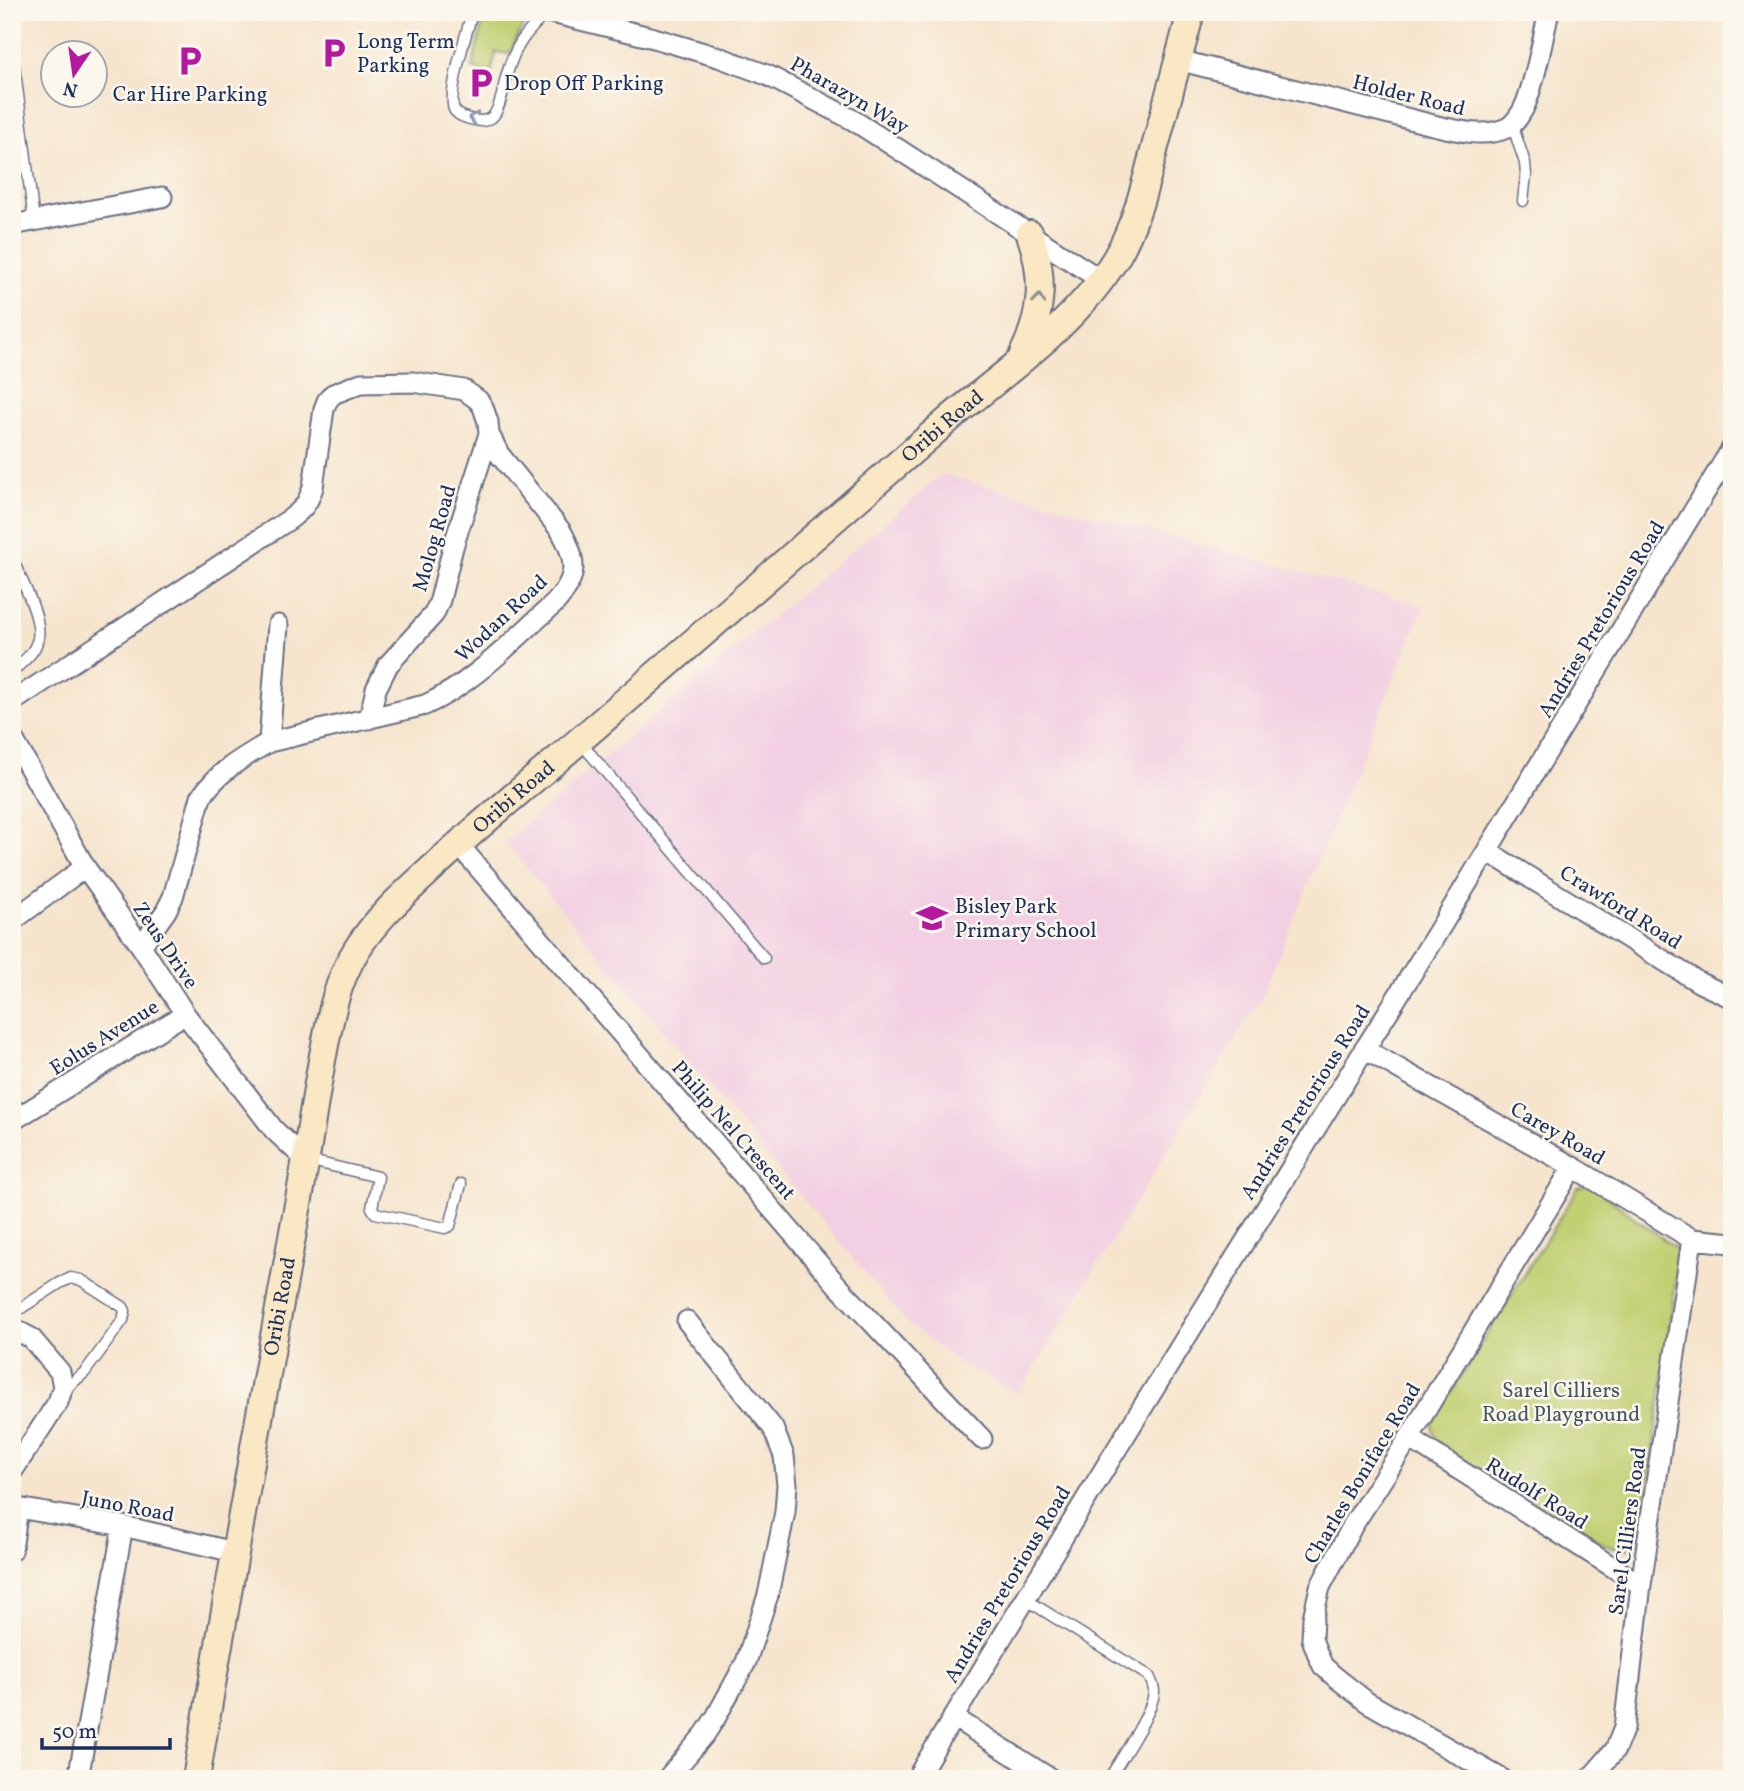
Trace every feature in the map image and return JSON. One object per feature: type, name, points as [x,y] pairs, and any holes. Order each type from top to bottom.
[{"type":"street","name":"Oribi Road","points":[[196,1779],[316,1091],[335,995],[343,974],[365,937],[387,911],[458,844],[952,417],[1020,362],[1073,313],[1101,280],[1118,253],[1135,217],[1191,12]]},
{"type":"street","points":[[1512,124],[1526,105],[1549,12]]},
{"type":"street","name":"Pharazyn Way","points":[[553,13],[668,42],[767,75],[853,120],[1101,280]]},
{"type":"street","name":"Holder Road","points":[[1178,60],[1471,133],[1508,128],[1512,124]]},
{"type":"street","points":[[12,225],[162,197]]},
{"type":"street","points":[[1020,362],[1034,325],[1040,291],[1038,256],[1030,234]]},
{"type":"street","name":"Wodan Road","points":[[12,702],[304,508],[313,488],[327,401],[333,394],[361,383],[414,382],[464,390],[478,400],[488,422],[489,434],[510,469],[561,531],[569,545],[574,564],[571,582],[564,593],[460,686],[425,705],[269,742],[224,770],[201,797],[173,897],[141,946]]},
{"type":"street","name":"Molog Road","points":[[369,719],[376,689],[388,666],[434,614],[440,600],[453,547],[489,434]]},
{"type":"street","name":"Andries Pretorious Road","points":[[916,1779],[1732,448]]},
{"type":"street","points":[[269,742],[278,625]]},
{"type":"street","name":"Zeus Drive","points":[[12,737],[85,867],[185,1014],[274,1130],[306,1160]]},
{"type":"street","name":"Philip Nel Crescent","points":[[458,844],[838,1286],[982,1440]]},
{"type":"street","name":"Crawford Road","points":[[1487,851],[1700,983],[1732,998]]},
{"type":"street","points":[[12,921],[85,867]]},
{"type":"street","name":"Eolus Avenue","points":[[12,1121],[185,1014]]},
{"type":"street","name":"Carey Road","points":[[1364,1049],[1573,1167],[1692,1239],[1732,1243]]},
{"type":"street","name":"Charles Boniface Road","points":[[1502,1779],[1367,1702],[1323,1666],[1312,1639],[1313,1618],[1320,1587],[1353,1525],[1409,1438],[1573,1167]]},
{"type":"street","name":"Sarel Cilliers Road","points":[[1590,1779],[1615,1750],[1624,1728],[1641,1585],[1692,1239]]},
{"type":"street","points":[[667,1779],[710,1726],[746,1662],[768,1595],[785,1512],[787,1485],[784,1456],[773,1428],[687,1321]]},
{"type":"street","points":[[12,1328],[31,1338],[60,1372],[63,1381],[58,1402],[12,1472]]},
{"type":"street","name":"Rudolf Road","points":[[1409,1438],[1641,1585]]},
{"type":"street","points":[[12,1550],[15,1508]]},
{"type":"street","name":"Juno Road","points":[[15,1508],[123,1526],[234,1552]]},
{"type":"street","points":[[78,1779],[123,1526]]},
{"type":"street","points":[[953,1717],[1051,1779]]},
{"type":"lane","points":[[472,12],[452,98],[455,111],[459,114],[483,121],[488,120],[495,112],[517,45],[525,34],[553,13]]},
{"type":"lane","points":[[12,48],[34,221]]},
{"type":"lane","points":[[1512,124],[1525,163],[1523,201]]},
{"type":"lane","points":[[12,558],[38,624],[39,640],[32,653],[12,672]]},
{"type":"lane","points":[[579,741],[764,958]]},
{"type":"lane","points":[[306,1160],[378,1177],[372,1208],[375,1213],[444,1228],[450,1226],[461,1184]]},
{"type":"lane","points":[[12,1314],[71,1278],[81,1280],[123,1307],[123,1320],[85,1372],[62,1393]]},
{"type":"lane","points":[[1025,1600],[1149,1676],[1154,1688],[1153,1700],[1109,1779]]},
{"type":"shaded area","name":"Bisley Park Primary School","points":[[943,474],[1424,606],[1263,994],[1019,1393],[959,1363],[906,1322],[505,842]]},
{"type":"green space","points":[[488,12],[510,12],[529,17],[509,54],[496,52],[491,74],[472,68],[484,18]]},
{"type":"green space","name":"Sarel Cilliers Road Playground","points":[[1589,1184],[1680,1251],[1642,1533],[1635,1547],[1621,1550],[1609,1547],[1447,1449],[1437,1440],[1432,1423],[1578,1188]]},
{"type":"place","name":"Long Term Parking","points":[[334,53]]},
{"type":"place","name":"Car Hire Parking","points":[[190,61]]},
{"type":"place","name":"Drop Off Parking","points":[[481,83]]},
{"type":"place","name":"Bisley Park Primary School","points":[[932,918]]}]
